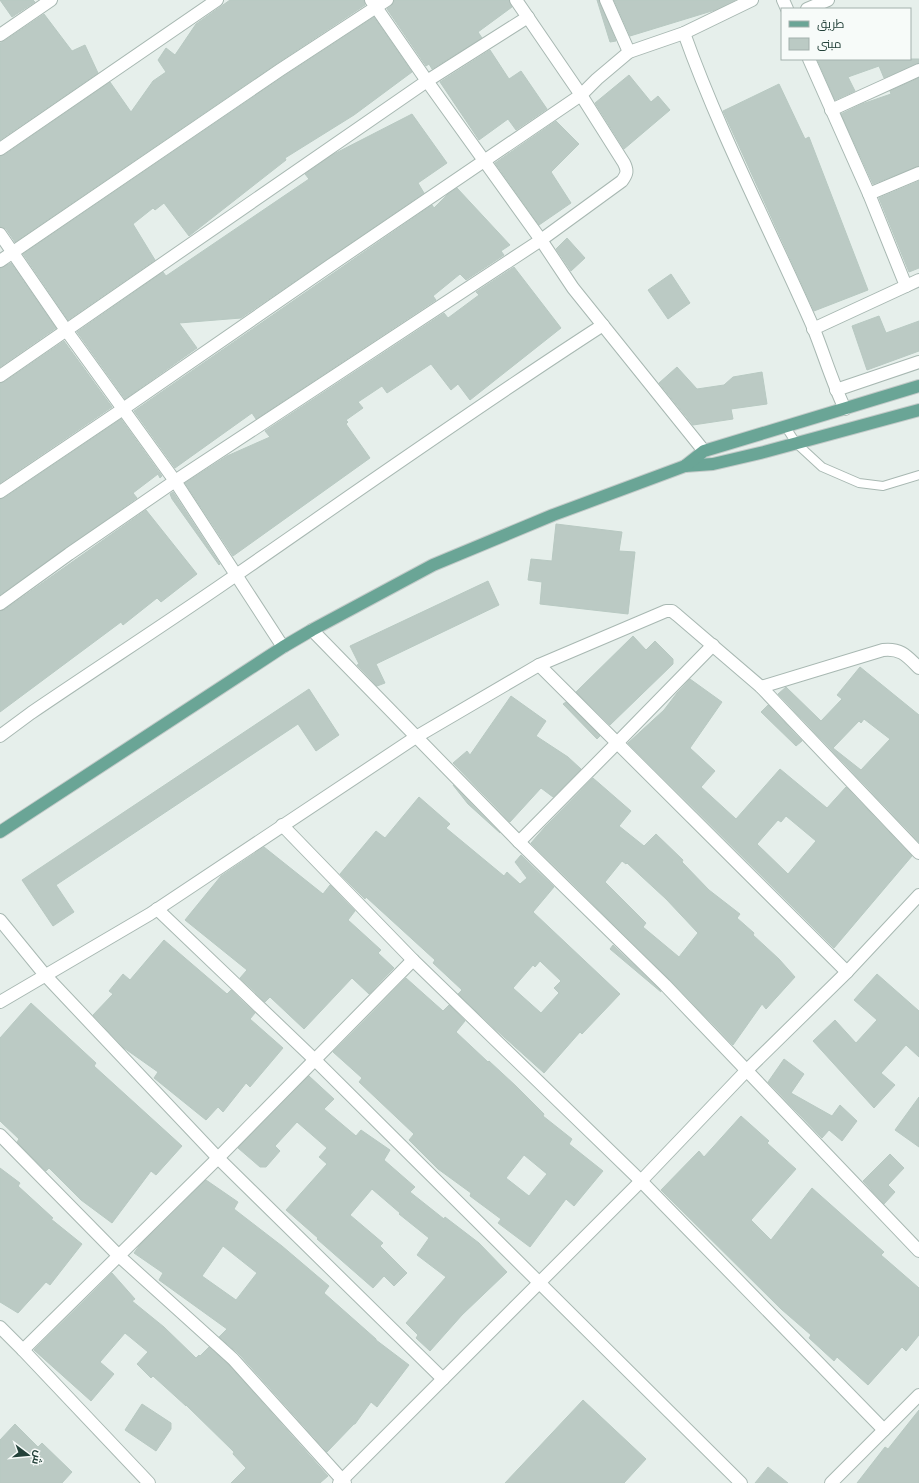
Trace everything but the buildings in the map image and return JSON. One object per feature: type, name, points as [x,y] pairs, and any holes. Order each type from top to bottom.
[{"type":"main road","points":[[685,466],[704,451],[919,386]]},
{"type":"main road","points":[[0,832],[283,647],[432,565],[553,515],[685,466],[713,464],[764,452],[919,410]]},
{"type":"street","points":[[0,35],[51,0]]},
{"type":"street","points":[[0,149],[217,0]]},
{"type":"street","points":[[0,261],[374,4],[387,0]]},
{"type":"street","points":[[0,604],[69,554],[175,481],[541,240],[622,181],[627,173],[624,163],[581,95],[516,0]]},
{"type":"street","points":[[606,0],[629,52]]},
{"type":"street","points":[[0,492],[123,409],[331,264],[581,95],[597,79],[629,52],[684,33],[752,0]]},
{"type":"street","points":[[809,8],[828,0]]},
{"type":"street","points":[[374,4],[427,81],[541,240],[573,288],[704,451]]},
{"type":"street","points":[[0,376],[427,81],[528,17]]},
{"type":"street","points":[[684,33],[727,142],[813,329],[836,390],[845,409]]},
{"type":"street","points":[[809,60],[869,194],[906,286]]},
{"type":"street","points":[[831,110],[919,70]]},
{"type":"street","points":[[869,194],[919,173]]},
{"type":"street","points":[[0,234],[66,330],[175,481],[283,647]]},
{"type":"street","points":[[813,329],[919,280]]},
{"type":"street","points":[[0,736],[31,713],[237,575],[418,448],[603,325]]},
{"type":"street","points":[[836,390],[919,362]]},
{"type":"street","points":[[0,1002],[157,909],[416,737],[539,665],[666,611],[672,611],[677,615],[761,687],[919,853]]},
{"type":"street","points":[[312,630],[518,842],[665,985],[919,1251]]},
{"type":"street","points":[[518,842],[617,744],[713,645]]},
{"type":"street","points":[[761,687],[883,650],[892,649],[900,651],[919,668]]},
{"type":"street","points":[[539,665],[847,972]]},
{"type":"street","points":[[282,825],[413,960],[641,1181],[884,1430]]},
{"type":"street","points":[[0,1135],[119,1256],[232,1358],[342,1482],[641,1181],[747,1070],[847,972],[919,895]]},
{"type":"street","points":[[157,909],[315,1060],[741,1483]]},
{"type":"street","points":[[0,920],[45,975],[218,1158],[443,1379]]},
{"type":"street","points":[[23,1350],[218,1158],[413,960]]},
{"type":"street","points":[[0,1327],[149,1483]]},
{"type":"street","points":[[831,1483],[919,1395]]},
{"type":"lane","points":[[785,426],[796,443],[822,467],[859,483],[883,486],[919,475]]}]
